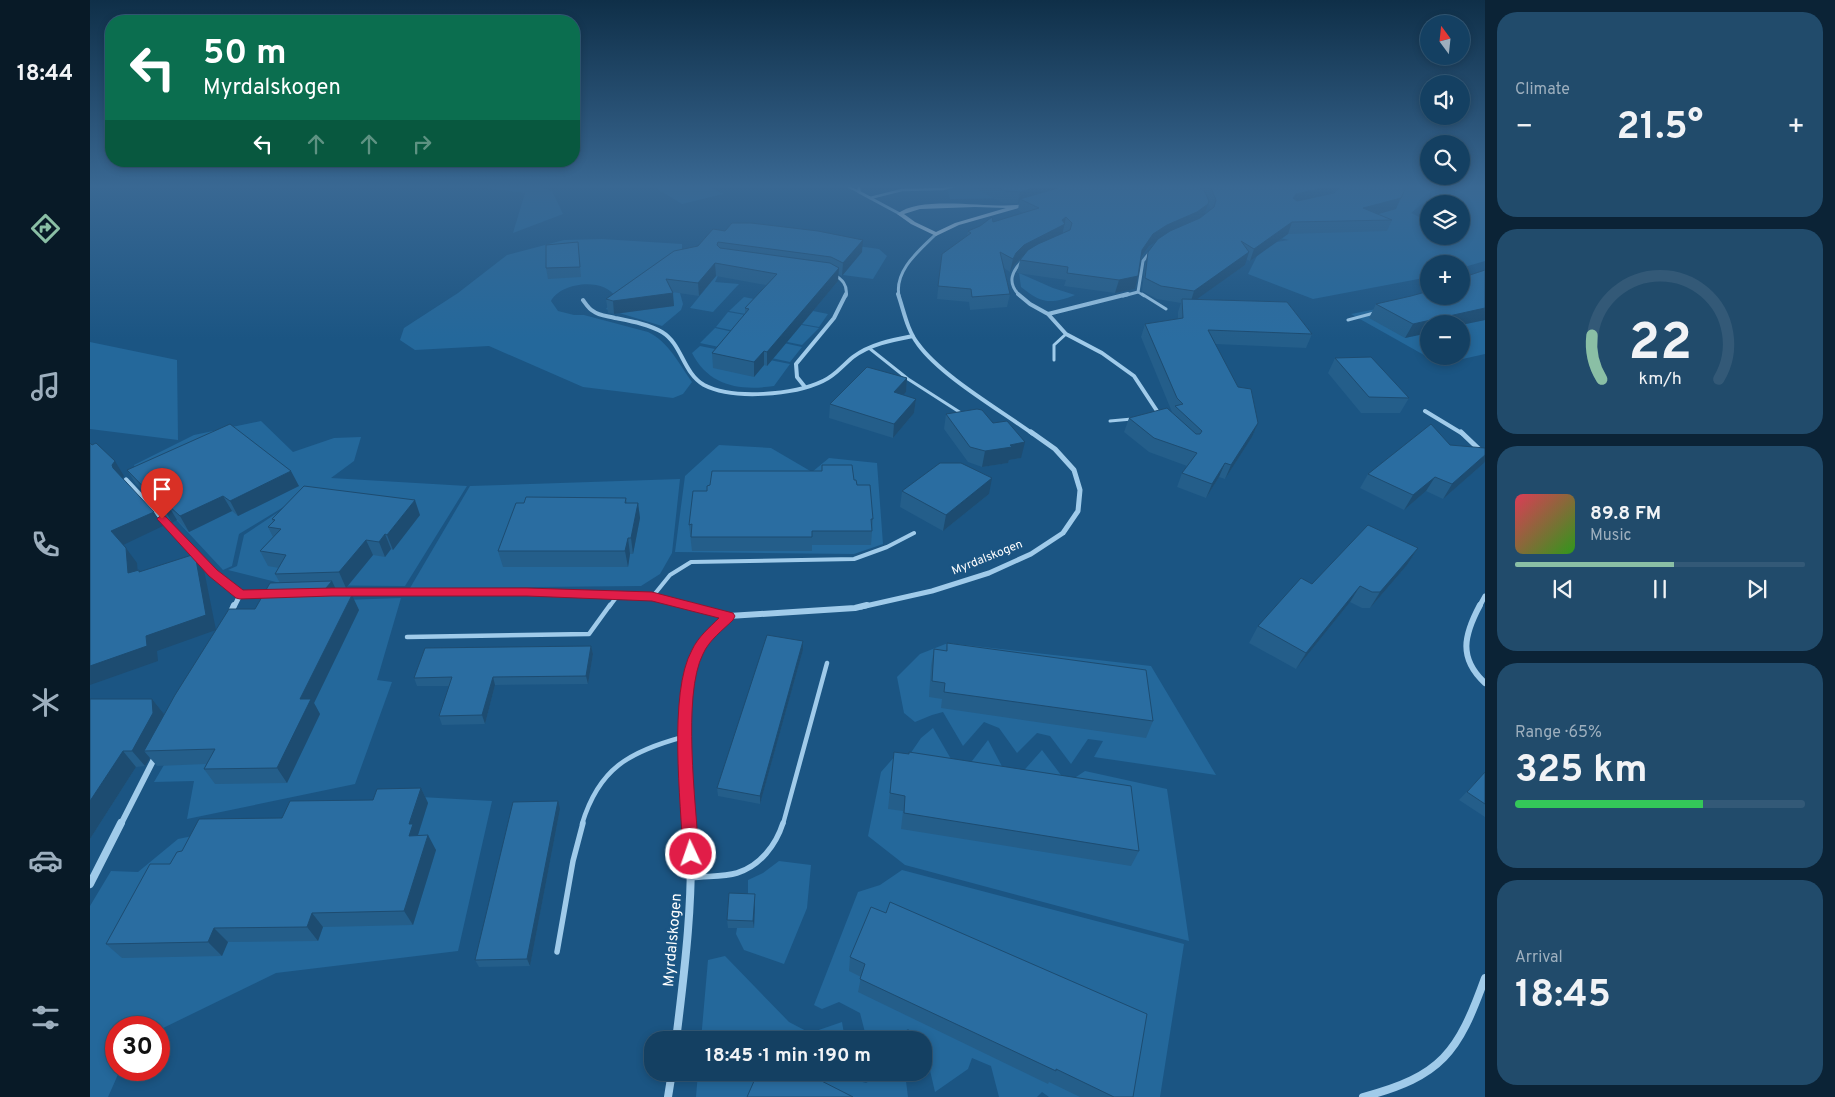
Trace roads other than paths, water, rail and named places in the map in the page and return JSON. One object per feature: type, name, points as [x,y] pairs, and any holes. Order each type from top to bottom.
[{"type":"street","name":"Myrdalskogen","points":[[322,592],[527,592],[652,596],[729,616],[855,608],[932,591],[989,573],[1031,554],[1063,533],[1078,511],[1080,490],[1074,470],[1054,449],[959,382],[918,345],[900,302],[898,293],[900,278],[910,261],[934,236]]},
{"type":"street","points":[[1048,314],[1138,292],[1141,265],[1147,252],[1159,243]]},
{"type":"street","points":[[1030,255],[1014,268],[1010,281],[1016,293],[1048,314],[1066,334],[1102,353],[1134,376],[1159,414]]},
{"type":"street","points":[[805,387],[797,378],[796,364],[826,327],[845,298],[847,290],[843,281],[836,275],[829,273]]},
{"type":"street","points":[[582,300],[592,311],[655,329],[665,334],[687,370],[699,382],[734,394],[805,387],[821,382],[835,375],[853,357],[869,348],[884,342],[913,336]]},
{"type":"street","points":[[1425,411],[1460,431],[1485,455]]},
{"type":"street","points":[[126,480],[213,573],[240,595],[277,594]]},
{"type":"street","points":[[227,620],[240,595]]},
{"type":"street","points":[[1485,596],[1468,636],[1466,654],[1470,666],[1485,684]]},
{"type":"street","name":"Myrdalskogen","points":[[677,1031],[689,937],[691,878],[685,736],[688,678],[697,652],[708,636],[729,616]]},
{"type":"street","points":[[90,884],[159,749]]},
{"type":"street","points":[[1363,1097],[1396,1088],[1428,1072],[1450,1051],[1471,1018],[1485,978]]},
{"type":"street","points":[[668,1097],[671,1081]]},
{"type":"lane","points":[[1138,292],[1166,309]]},
{"type":"lane","points":[[1348,320],[1383,311]]},
{"type":"lane","points":[[1054,360],[1054,345],[1066,334]]},
{"type":"lane","points":[[869,348],[908,378],[963,415]]},
{"type":"lane","points":[[1150,416],[1159,414],[1165,420]]},
{"type":"lane","points":[[1110,421],[1134,419]]},
{"type":"lane","points":[[652,596],[670,575],[691,562],[854,559],[887,547],[914,533]]},
{"type":"lane","points":[[406,637],[589,634],[618,595]]},
{"type":"lane","points":[[691,878],[737,872],[755,864],[771,848],[781,830],[790,802],[827,662]]},
{"type":"lane","points":[[557,952],[579,832],[602,779],[630,756],[650,746],[685,736]]}]
